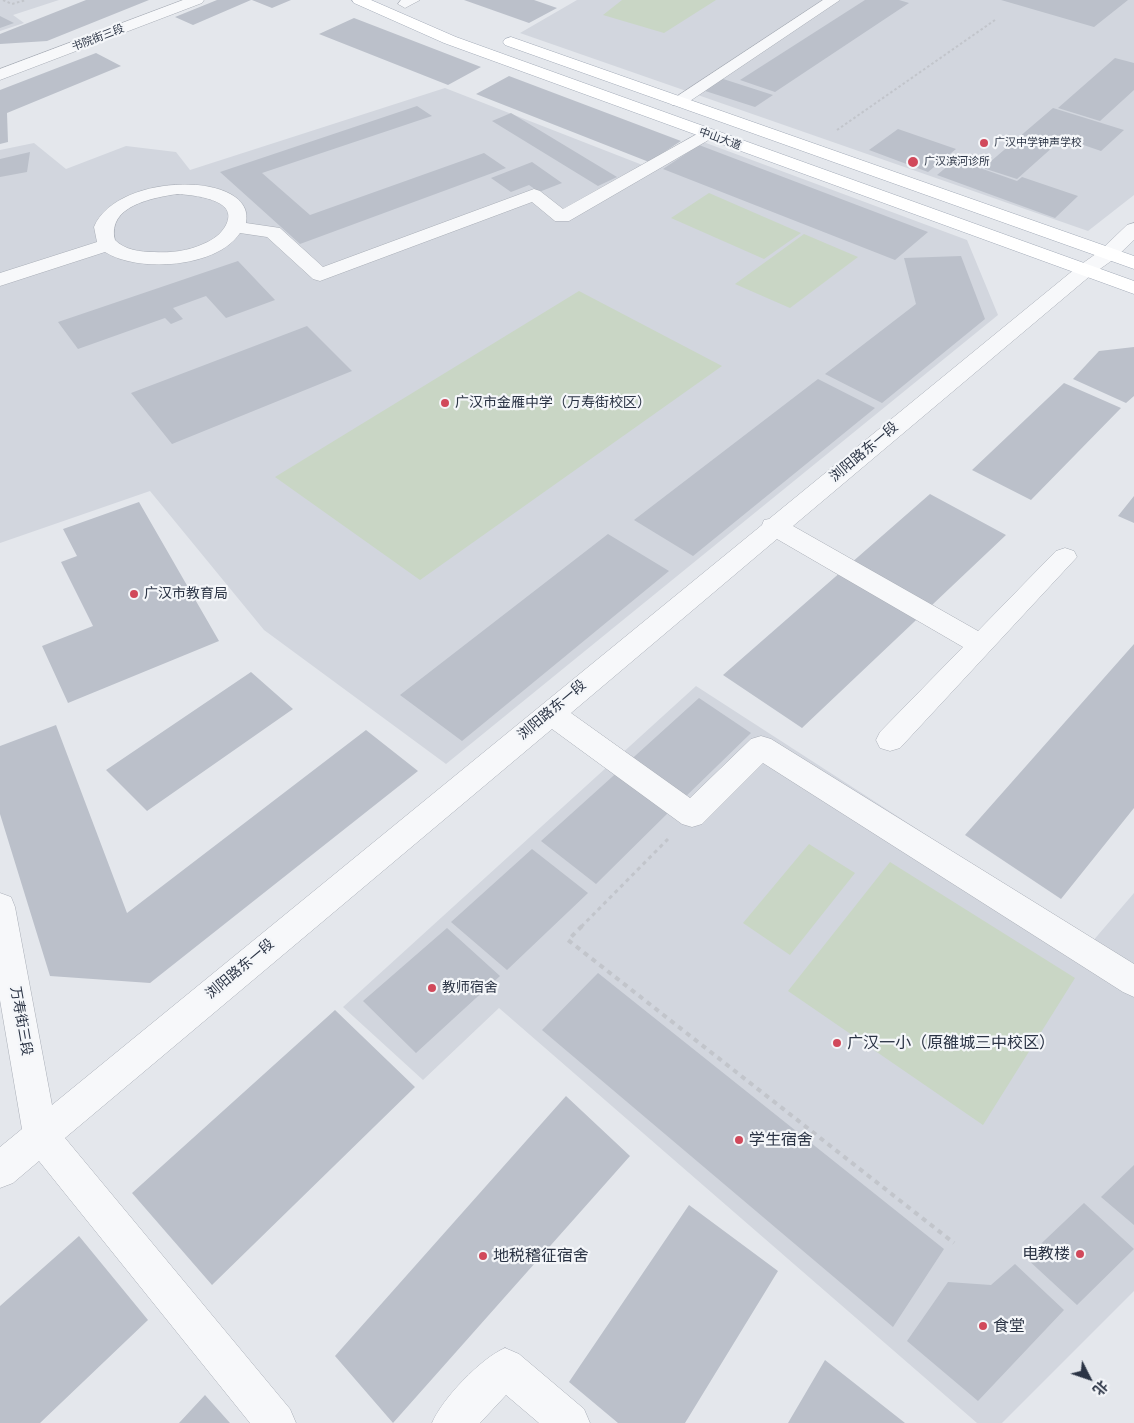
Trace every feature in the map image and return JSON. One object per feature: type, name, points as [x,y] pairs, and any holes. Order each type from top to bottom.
[{"type":"main road","name":"中山大道","points":[[360,0],[450,40],[1083,272],[1134,288]]},
{"type":"main road","points":[[405,1],[430,13]]},
{"type":"main road","name":"中山大道","points":[[491,35],[1134,263]]},
{"type":"street","name":"书院街三段","points":[[0,75],[197,0]]},
{"type":"street","points":[[678,102],[833,0]]},
{"type":"street","points":[[234,227],[273,232],[320,275],[534,195],[562,217],[706,134]]},
{"type":"street","points":[[198,189],[216,194],[230,201],[237,211],[237,223],[230,235],[215,245],[195,254],[173,258],[150,259],[130,256],[114,249],[109,244],[105,239],[103,228],[108,217],[119,206],[156,191],[198,189]]},
{"type":"street","name":"浏阳路东一段","points":[[0,1170],[773,526],[1083,272],[1108,255],[1134,229]]},
{"type":"street","points":[[0,280],[109,244]]},
{"type":"street","points":[[773,526],[981,645]]},
{"type":"street","points":[[890,740],[1064,557]]},
{"type":"street","points":[[549,712],[692,815],[761,747],[1134,982]]},
{"type":"street","name":"万寿街三段","points":[[0,907],[40,1135]]},
{"type":"street","points":[[40,1135],[276,1423]]},
{"type":"street","points":[[452,1423],[505,1368],[570,1423]]},
{"type":"path","points":[[3,0],[12,4],[26,0]]},
{"type":"path","points":[[810,149],[996,20]]},
{"type":"path","points":[[692,815],[568,940],[954,1243]]},
{"type":"shaded area","points":[[0,0],[59,0],[13,15],[24,23],[0,31]]},
{"type":"shaded area","name":"广汉中学钟声学校","points":[[577,0],[1134,0],[1134,195],[1088,231],[520,33]]},
{"type":"shaded area","name":"广汉市金雁中学（万寿街校区）","points":[[445,88],[645,166],[690,137],[967,240],[998,315],[446,764],[264,630],[150,491],[0,543],[0,150],[34,143],[66,169],[126,146],[176,152],[190,170]]},
{"type":"shaded area","name":"广汉一小（原雒城三中校区）","points":[[696,686],[1092,942],[1134,893],[1134,1291],[1002,1423],[977,1423],[499,1008],[423,1080],[343,1007]]},
{"type":"green space","points":[[622,0],[716,0],[664,33],[603,15]]},
{"type":"green space","points":[[709,193],[801,233],[764,259],[671,218]]},
{"type":"green space","points":[[804,234],[858,257],[790,308],[735,284]]},
{"type":"green space","points":[[579,291],[722,366],[420,580],[275,477]]},
{"type":"green space","points":[[809,844],[855,873],[790,955],[743,923]]},
{"type":"green space","points":[[890,862],[1075,978],[983,1125],[788,991]]},
{"type":"building","points":[[86,0],[149,0],[47,41],[0,44],[0,34]]},
{"type":"building","points":[[217,0],[251,0],[193,25],[175,17]]},
{"type":"building","points":[[252,0],[291,0],[272,8]]},
{"type":"building","points":[[464,0],[534,0],[557,8],[529,23]]},
{"type":"building","points":[[865,0],[899,0],[909,3],[775,92],[740,80]]},
{"type":"building","points":[[1001,0],[1128,0],[1094,27]]},
{"type":"building","points":[[0,16],[14,23],[0,28]]},
{"type":"building","points":[[354,18],[481,67],[448,85],[319,34]]},
{"type":"building","points":[[96,53],[121,66],[7,113],[8,142],[0,144],[0,90]]},
{"type":"building","points":[[1115,58],[1134,63],[1134,90],[1100,121],[1058,108]]},
{"type":"building","points":[[509,76],[681,141],[649,162],[476,94]]},
{"type":"building","points":[[717,77],[773,95],[755,107],[699,89]]},
{"type":"building","points":[[417,106],[432,116],[262,173],[310,215],[484,153],[506,168],[300,244],[220,172]]},
{"type":"building","points":[[1053,108],[1124,130],[1101,151],[1063,138],[1017,179],[983,168]]},
{"type":"building","points":[[511,113],[617,177],[598,186],[492,121]]},
{"type":"building","points":[[898,129],[956,149],[928,172],[869,150]]},
{"type":"building","points":[[699,145],[928,232],[895,260],[663,169]]},
{"type":"building","points":[[30,152],[27,172],[0,177],[0,159]]},
{"type":"building","points":[[962,154],[986,162],[980,168],[1017,181],[1022,177],[1078,196],[1055,218],[937,175]]},
{"type":"building","points":[[532,162],[562,183],[539,192],[529,185],[511,192],[491,178]]},
{"type":"building","points":[[961,256],[985,319],[882,403],[825,374],[916,304],[904,258]]},
{"type":"building","points":[[238,261],[275,300],[226,318],[206,296],[173,308],[183,319],[171,324],[165,318],[78,349],[58,322]]},
{"type":"building","points":[[307,326],[352,371],[172,444],[131,393]]},
{"type":"building","points":[[1134,347],[1134,396],[1126,403],[1073,379],[1099,351]]},
{"type":"building","points":[[818,379],[875,408],[693,556],[634,520]]},
{"type":"building","points":[[1064,383],[1121,408],[1031,500],[972,470]]},
{"type":"building","points":[[930,494],[1006,535],[802,728],[723,675]]},
{"type":"building","points":[[1134,496],[1134,523],[1118,516]]},
{"type":"building","name":"广汉市教育局","points":[[139,502],[219,641],[68,703],[42,646],[93,626],[61,562],[77,556],[63,529]]},
{"type":"building","points":[[608,534],[669,571],[462,741],[400,695]]},
{"type":"building","points":[[1134,644],[1134,808],[1061,899],[965,835]]},
{"type":"building","points":[[251,672],[293,709],[147,811],[106,770]]},
{"type":"building","points":[[699,698],[751,733],[679,803],[625,765]]},
{"type":"building","points":[[56,725],[127,913],[366,730],[418,771],[150,983],[50,976],[0,814],[0,746]]},
{"type":"building","points":[[622,768],[675,806],[596,884],[541,841]]},
{"type":"building","name":"教师宿舍","points":[[532,849],[588,893],[507,970],[451,922]]},
{"type":"building","name":"教师宿舍","points":[[447,928],[500,976],[416,1053],[363,1001]]},
{"type":"building","name":"学生宿舍","points":[[598,973],[944,1249],[893,1327],[542,1030]]},
{"type":"building","points":[[335,1010],[415,1087],[212,1285],[132,1193]]},
{"type":"building","name":"地税稽征宿舍","points":[[566,1096],[630,1156],[393,1423],[335,1356]]},
{"type":"building","points":[[1134,1165],[1134,1225],[1101,1197]]},
{"type":"building","name":"电教楼","points":[[1084,1203],[1134,1249],[1077,1305],[1026,1258]]},
{"type":"building","points":[[689,1205],[778,1271],[685,1423],[618,1423],[569,1382]]},
{"type":"building","points":[[79,1236],[148,1320],[40,1423],[0,1423],[0,1306]]},
{"type":"building","name":"食堂","points":[[1015,1264],[1064,1310],[978,1401],[907,1341],[948,1282],[991,1285]]},
{"type":"building","points":[[825,1360],[905,1423],[788,1423]]},
{"type":"building","points":[[205,1395],[230,1423],[179,1423]]},
{"type":"place","name":"广汉中学钟声学校","points":[[984,143]]},
{"type":"place","name":"广汉滨河诊所","points":[[913,162]]},
{"type":"place","name":"广汉市金雁中学（万寿街校区）","points":[[445,403]]},
{"type":"place","name":"广汉市教育局","points":[[134,594]]},
{"type":"place","name":"教师宿舍","points":[[432,988]]},
{"type":"place","name":"广汉一小（原雒城三中校区）","points":[[837,1043]]},
{"type":"place","name":"学生宿舍","points":[[739,1140]]},
{"type":"place","name":"电教楼","points":[[1080,1254]]},
{"type":"place","name":"地税稽征宿舍","points":[[483,1256]]},
{"type":"place","name":"食堂","points":[[983,1326]]}]
